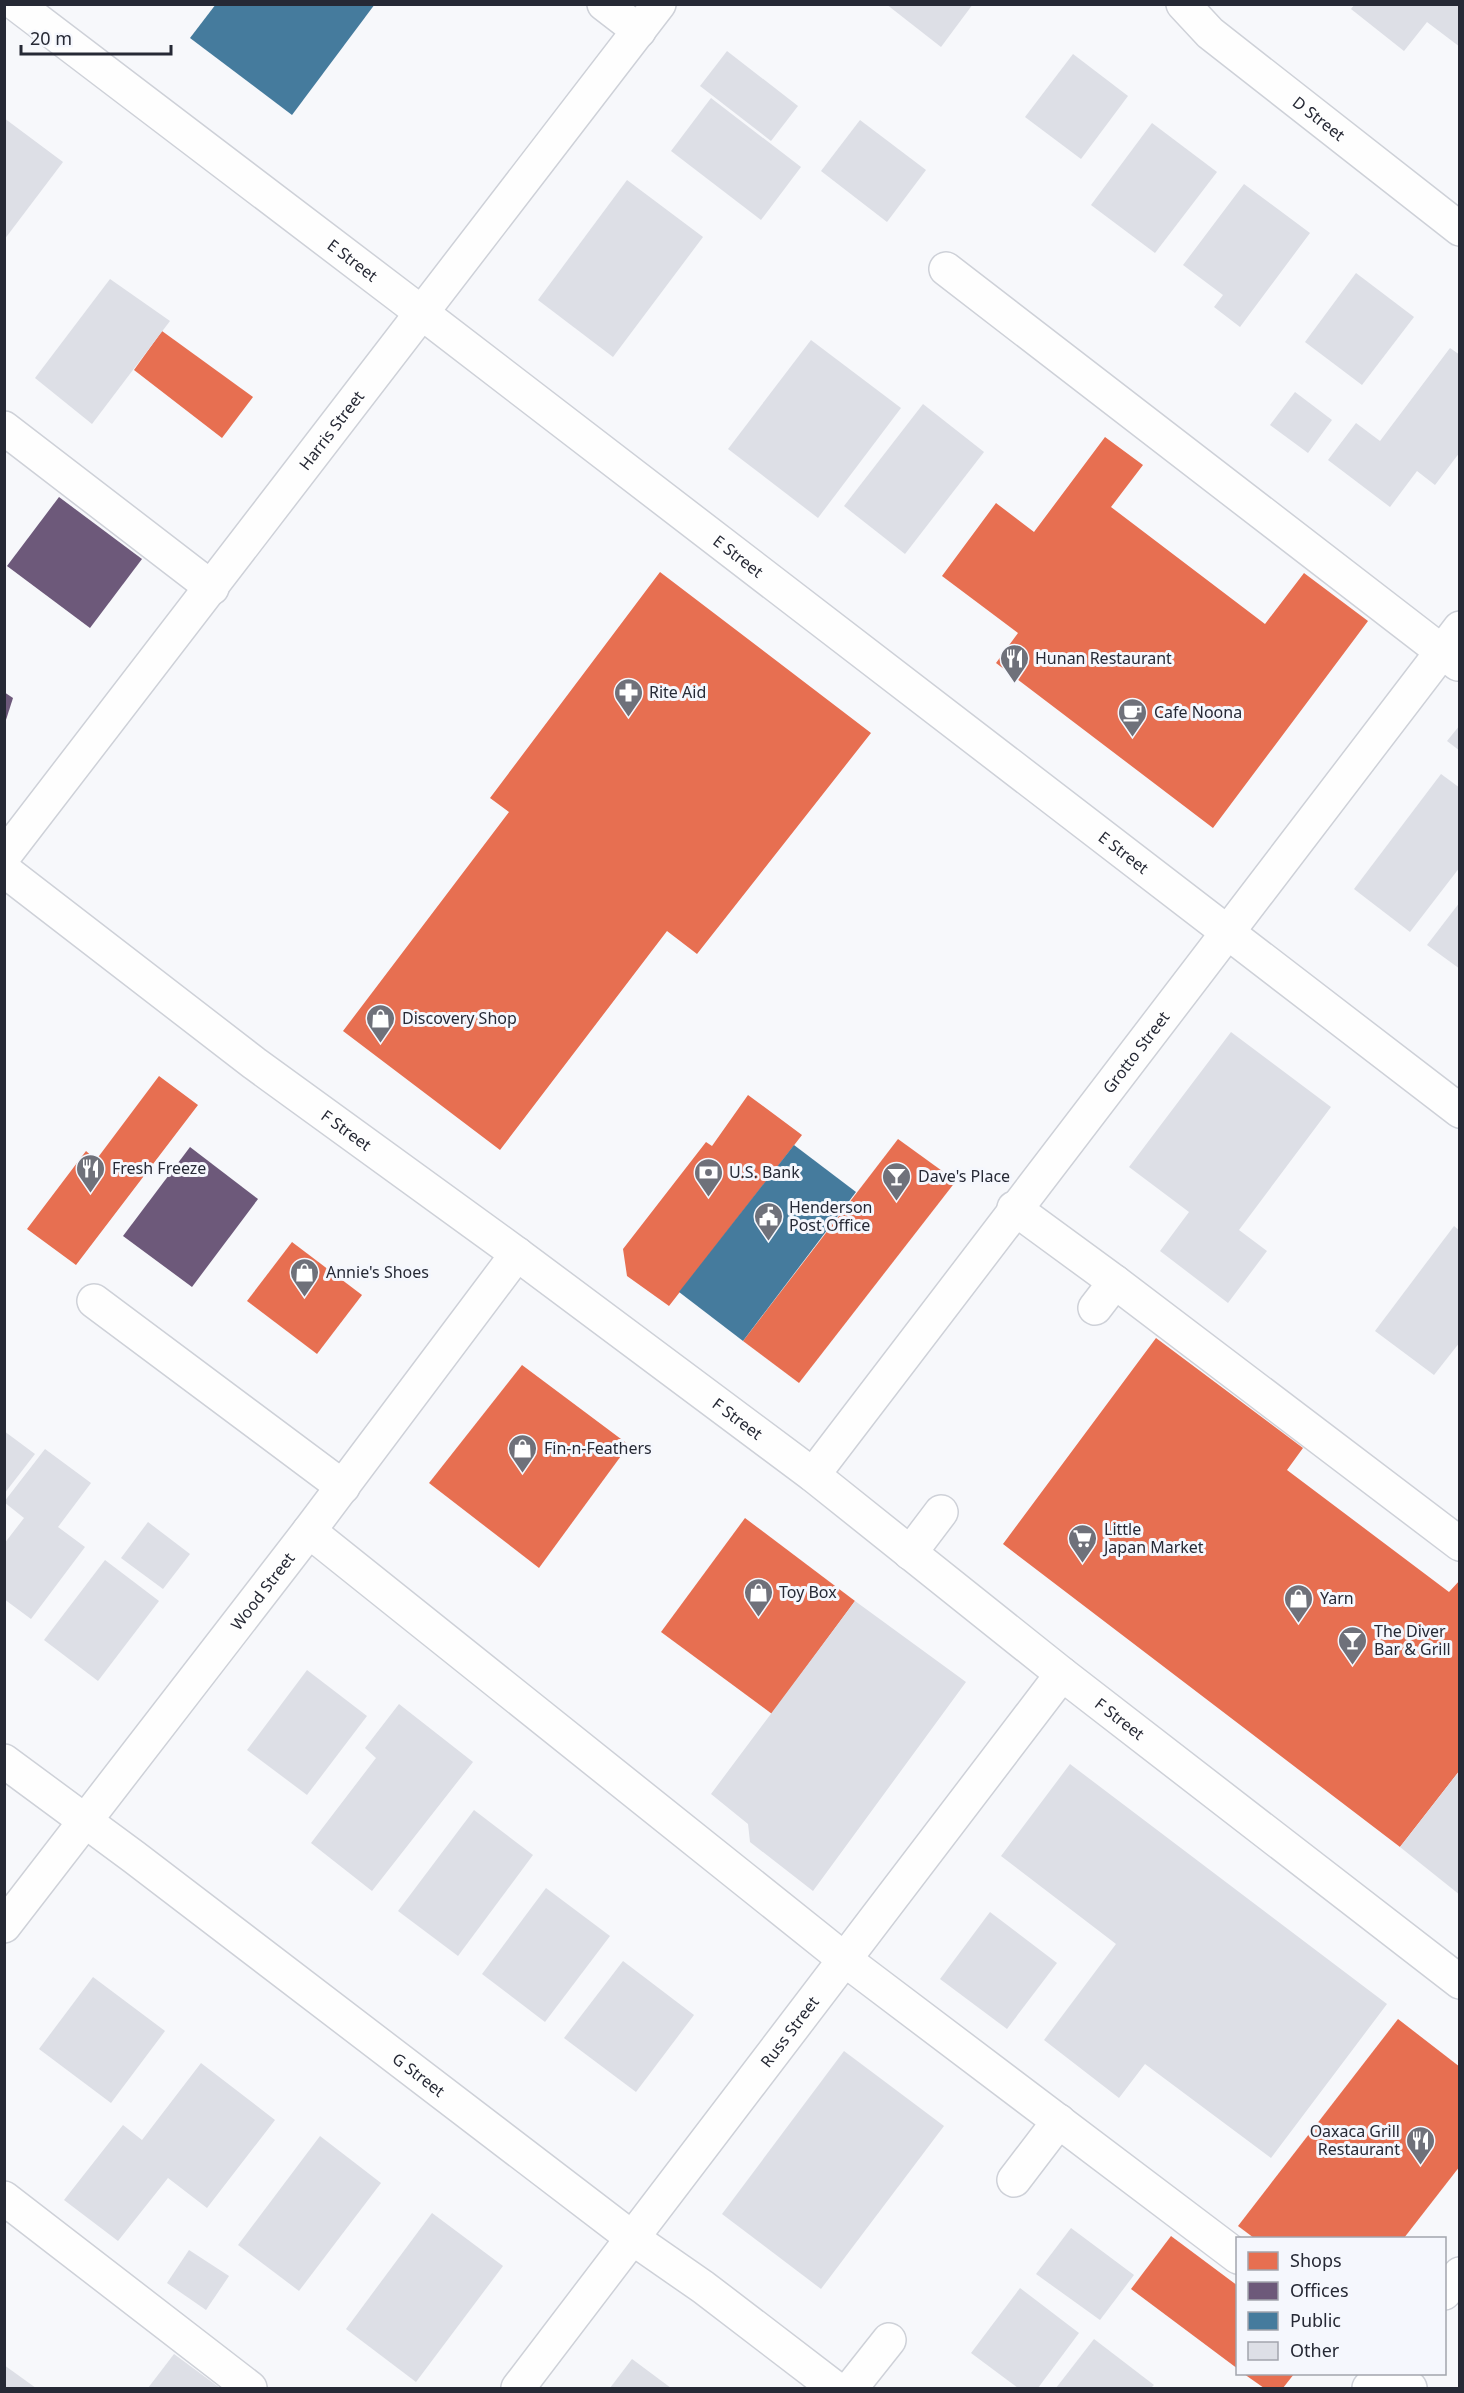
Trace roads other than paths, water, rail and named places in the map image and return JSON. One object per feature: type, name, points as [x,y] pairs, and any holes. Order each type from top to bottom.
[{"type":"street","name":"E Street","points":[[16,4],[1460,1111]]},
{"type":"street","points":[[604,4],[639,31]]},
{"type":"street","name":"Harris Street","points":[[4,856],[659,4]]},
{"type":"street","name":"D Street","points":[[1183,4],[1210,33],[1460,229]]},
{"type":"street","points":[[946,269],[1453,648]]},
{"type":"street","points":[[4,428],[212,588]]},
{"type":"street","name":"Grotto Street","points":[[813,1475],[1014,1208],[1228,931],[1453,648]]},
{"type":"street","name":"F Street","points":[[4,870],[254,1063],[517,1254],[813,1475],[1062,1674],[1460,1982]]},
{"type":"street","points":[[1014,1208],[1460,1544]]},
{"type":"street","name":"Wood Street","points":[[4,1926],[343,1487],[517,1254]]},
{"type":"street","points":[[1095,1308],[1115,1282]]},
{"type":"street","points":[[94,1301],[343,1487]]},
{"type":"street","points":[[910,1553],[941,1512]]},
{"type":"street","points":[[309,1531],[844,1959],[1236,2255]]},
{"type":"street","name":"Russ Street","points":[[518,2388],[1062,1674]]},
{"type":"street","name":"G Street","points":[[4,1761],[631,2237],[703,2287],[835,2388]]},
{"type":"street","points":[[1014,2180],[1059,2121]]},
{"type":"street","points":[[4,2199],[250,2388]]},
{"type":"street","points":[[1446,2291],[1460,2274]]},
{"type":"street","points":[[851,2388],[889,2340]]},
{"type":"street","points":[[1369,2388],[1379,2375]]},
{"type":"street","points":[[1394,2375],[1410,2388]]},
{"type":"place","name":"Hunan Restaurant","points":[[1014,684]]},
{"type":"place","name":"Rite Aid","points":[[628,718]]},
{"type":"place","name":"Cafe Noona","points":[[1133,738]]},
{"type":"place","name":"Discovery Shop","points":[[381,1044]]},
{"type":"place","name":"Fresh Freeze","points":[[91,1194]]},
{"type":"place","name":"U.S. Bank","points":[[708,1198]]},
{"type":"place","name":"Dave's Place","points":[[897,1202]]},
{"type":"place","name":"Henderson Post Office","points":[[768,1242]]},
{"type":"place","name":"Annie's Shoes","points":[[305,1298]]},
{"type":"place","name":"Fin-n-Feathers","points":[[523,1474]]},
{"type":"place","name":"Little Japan Market","points":[[1083,1564]]},
{"type":"place","name":"Toy Box","points":[[758,1618]]},
{"type":"place","name":"Yarn","points":[[1299,1624]]},
{"type":"place","name":"The Diver Bar & Grill","points":[[1353,1666]]},
{"type":"place","name":"Oaxaca Grill Restaurant","points":[[1421,2166]]}]
